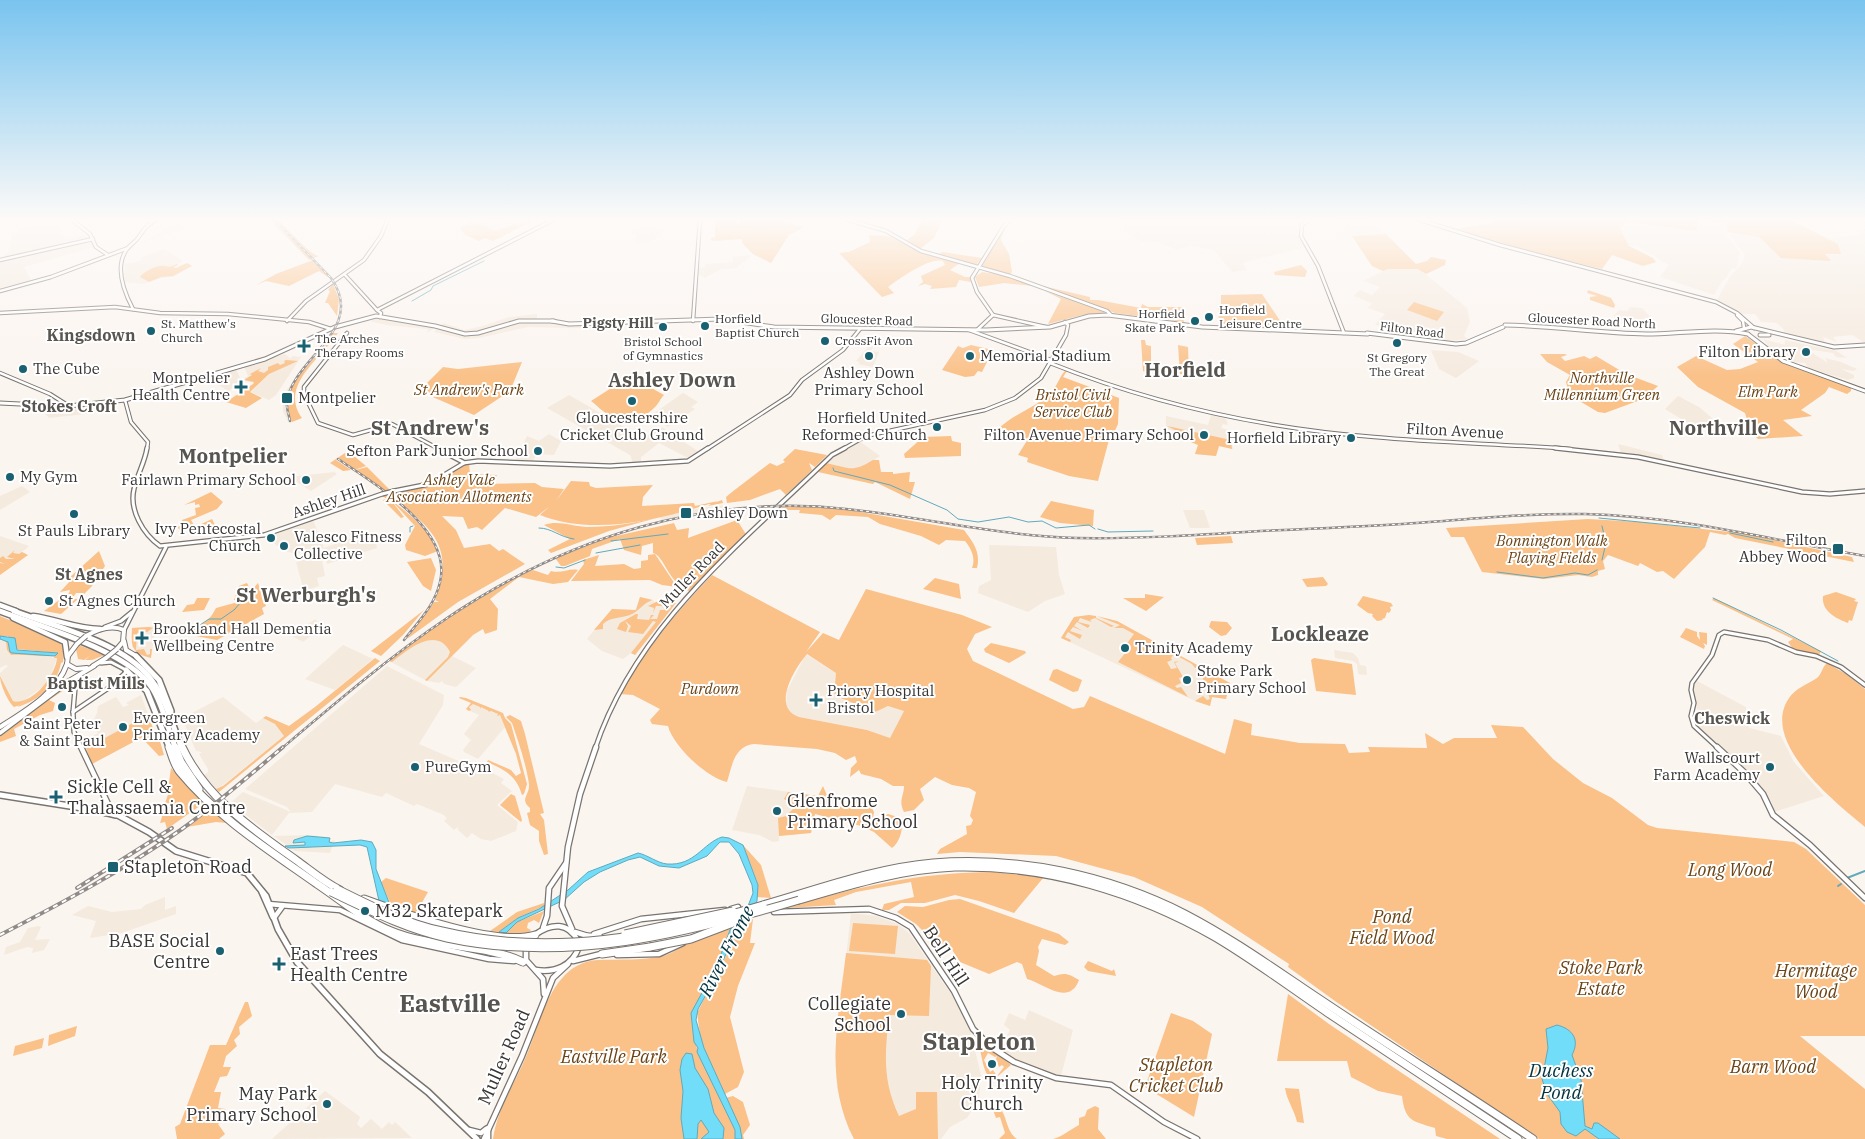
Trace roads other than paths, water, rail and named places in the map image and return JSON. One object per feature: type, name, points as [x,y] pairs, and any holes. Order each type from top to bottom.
[{"type":"highway","points":[[0,605],[109,649],[138,664],[157,686],[182,748],[198,776],[225,807],[334,891],[356,911],[401,935],[470,950],[507,954],[526,963]]},
{"type":"highway","points":[[0,611],[65,642],[67,645],[67,657]]},
{"type":"highway","points":[[0,611],[106,652],[134,668],[152,688],[181,762],[203,796]]},
{"type":"highway","points":[[14,611],[56,619]]},
{"type":"highway","points":[[44,614],[83,629],[101,629]]},
{"type":"highway","points":[[136,656],[156,674],[162,683],[175,729]]},
{"type":"highway","points":[[126,670],[146,691],[174,764],[218,812],[334,891],[385,919],[419,931],[460,942],[507,948],[582,948],[635,943],[669,936],[891,869],[935,863],[982,862],[1040,866],[1076,874],[1125,889],[1161,903],[1219,934],[1533,1139]]},
{"type":"highway","points":[[799,897],[892,875],[960,868],[1040,872],[1123,893],[1182,918],[1216,938],[1518,1139]]},
{"type":"highway","points":[[334,891],[436,924],[480,934],[526,938],[535,935]]},
{"type":"highway","points":[[587,937],[626,934],[764,908]]},
{"type":"highway","points":[[602,954],[650,947],[699,936],[764,908]]},
{"type":"main road","points":[[0,292],[59,272]]},
{"type":"main road","points":[[121,272],[124,291],[132,308]]},
{"type":"main road","points":[[287,321],[305,302],[350,272]]},
{"type":"main road","points":[[345,275],[379,315],[458,272]]},
{"type":"main road","points":[[693,321],[696,272]]},
{"type":"main road","points":[[976,272],[972,278],[974,285],[993,315],[1047,327]]},
{"type":"main road","points":[[994,272],[1109,313]]},
{"type":"main road","points":[[1320,272],[1342,332]]},
{"type":"main road","points":[[1609,272],[1723,306],[1741,318],[1748,334],[1774,356],[1799,368],[1865,389]]},
{"type":"main road","points":[[1657,286],[1714,299]]},
{"type":"main road","points":[[1667,288],[1671,291]]},
{"type":"main road","points":[[1705,298],[1733,310],[1755,329],[1760,335],[1763,344],[1772,353],[1804,368],[1865,389]]},
{"type":"main road","points":[[0,313],[114,307],[181,313],[228,314],[293,321],[327,329]]},
{"type":"main road","name":"Gloucester Road","points":[[1074,320],[1109,313]]},
{"type":"main road","name":"Gloucester Road","points":[[184,383],[278,354],[327,329],[379,315],[459,333],[474,334],[519,321],[571,323],[724,319],[768,327],[984,330],[1047,327],[1065,324],[1089,315],[1109,313],[1187,325]]},
{"type":"main road","points":[[980,334],[978,330],[993,315]]},
{"type":"main road","points":[[1065,324],[1074,320]]},
{"type":"main road","name":"Muller Road","points":[[573,930],[563,913],[562,903],[572,821],[580,794],[612,708],[639,657],[688,596],[839,449],[876,433],[974,413],[1001,405],[1035,385],[1066,335],[1065,324]]},
{"type":"main road","name":"Filton Road","points":[[1187,325],[1342,332],[1454,344],[1467,342],[1485,334]]},
{"type":"main road","name":"Gloucester Road North","points":[[1485,334],[1504,326],[1519,325],[1582,332],[1676,334],[1734,332],[1760,335]]},
{"type":"main road","points":[[1744,328],[1831,347],[1865,347]]},
{"type":"main road","name":"Gloucester Road North","points":[[1734,332],[1744,328]]},
{"type":"main road","name":"Ashley Hill","points":[[166,547],[256,537],[382,494],[429,484],[463,462],[610,466],[688,461],[790,395],[802,380],[842,350],[860,329]]},
{"type":"main road","name":"Filton Avenue","points":[[968,330],[1146,399],[1276,426],[1411,440],[1585,450],[1624,455],[1802,492],[1830,494],[1865,491]]},
{"type":"main road","points":[[347,333],[334,353],[309,378],[304,387],[306,397],[318,423],[324,427],[353,435],[383,425],[393,425],[463,462]]},
{"type":"main road","points":[[1760,335],[1835,349],[1865,347]]},
{"type":"main road","points":[[1799,368],[1804,368]]},
{"type":"main road","points":[[0,374],[67,406]]},
{"type":"main road","points":[[2,403],[67,406],[125,400],[184,383]]},
{"type":"main road","points":[[125,400],[132,423],[148,442],[132,493],[133,504],[147,534],[158,546],[166,547],[124,630],[125,649],[136,656]]},
{"type":"main road","points":[[0,727],[42,696],[63,674],[67,664],[67,657],[86,636],[121,621],[132,612]]},
{"type":"main road","points":[[101,629],[116,627],[124,630]]},
{"type":"main road","points":[[1865,685],[1846,670],[1816,656],[1796,652],[1768,640],[1722,633],[1719,635],[1715,649],[1691,685],[1695,708],[1691,716],[1694,726],[1734,761],[1758,788],[1773,815],[1783,826],[1810,845],[1865,898]]},
{"type":"main road","points":[[0,733],[33,711],[78,674],[106,658],[117,649],[124,638]]},
{"type":"main road","points":[[67,664],[77,669],[111,662],[126,670],[124,675],[116,682],[72,711]]},
{"type":"main road","points":[[78,674],[75,680],[72,711],[74,732],[107,802],[104,811]]},
{"type":"main road","points":[[0,795],[104,811],[135,823],[176,851],[247,873],[262,892],[287,947],[297,962],[370,1043],[395,1067],[437,1100],[477,1139]]},
{"type":"main road","name":"Muller Road","points":[[541,930],[547,912],[549,888],[566,863]]},
{"type":"main road","points":[[268,905],[340,910],[390,936],[415,944],[489,959],[526,963],[536,970],[553,971],[569,963],[602,954],[659,954],[682,943],[705,924],[730,909]]},
{"type":"main road","points":[[274,918],[283,907]]},
{"type":"main road","points":[[526,963],[526,951],[535,935],[541,930],[556,924],[587,937],[641,919],[738,908]]},
{"type":"main road","name":"Bell Hill","points":[[776,912],[869,909],[901,921],[919,938],[954,991],[973,1029],[982,1040],[1014,1062],[1056,1078],[1111,1085],[1164,1122],[1197,1139]]},
{"type":"main road","points":[[696,913],[703,915],[705,924]]},
{"type":"main road","points":[[569,963],[576,955],[579,947],[573,930]]},
{"type":"main road","name":"Muller Road","points":[[484,1139],[522,1056],[553,978],[569,963]]},
{"type":"main road","name":"Muller Road","points":[[536,970],[544,980],[544,997]]},
{"type":"main road","points":[[467,1130],[481,1132],[488,1127]]},
{"type":"main road","name":"Muller Road","points":[[488,1127],[488,1139]]},
{"type":"main road","points":[[467,1130],[471,1139]]},
{"type":"water","points":[[0,636],[15,638],[17,650],[58,653],[55,656],[12,653],[10,652],[8,642],[0,639]]},
{"type":"water","points":[[307,836],[330,838],[329,842],[333,843],[361,840],[372,842],[376,850],[376,869],[390,905],[379,901],[367,847],[360,845],[289,848],[285,846],[305,845],[305,842],[293,843],[294,840]]},
{"type":"water","name":"River Frome","points":[[722,837],[729,838],[743,845],[758,885],[757,901],[749,916],[735,933],[717,975],[698,1009],[696,1020],[704,1048],[740,1127],[742,1139],[735,1139],[735,1130],[697,1052],[698,1048],[694,1042],[691,1013],[717,965],[730,930],[748,906],[753,893],[752,885],[739,854],[729,842],[720,842],[707,856],[679,868],[659,866],[640,857],[628,860],[600,872],[584,882],[564,900],[517,922],[506,933],[499,932],[518,918],[539,909],[568,890],[588,872],[638,853],[663,863],[677,864],[692,858],[709,844]]},
{"type":"water","name":"Duchess Pond","points":[[1557,1025],[1567,1029],[1574,1036],[1575,1045],[1572,1055],[1581,1080],[1585,1126],[1592,1129],[1594,1123],[1598,1123],[1620,1139],[1599,1139],[1585,1129],[1576,1136],[1567,1132],[1561,1124],[1560,1112],[1547,1094],[1542,1079],[1548,1048],[1546,1029]]},
{"type":"water","points":[[686,1053],[692,1054],[695,1068],[708,1089],[714,1113],[724,1128],[723,1139],[701,1139],[709,1132],[701,1120],[698,1124],[697,1139],[684,1139],[681,1118],[683,1091],[680,1070],[682,1059]]},
{"type":"waterway","points":[[412,301],[431,290],[433,286],[461,272]]},
{"type":"waterway","points":[[833,468],[834,471],[890,485],[947,510],[958,519],[978,522],[1009,517],[1028,522],[1042,521],[1056,528],[1089,525],[1095,529]]},
{"type":"waterway","points":[[1599,518],[1700,528]]},
{"type":"waterway","points":[[410,532],[410,527],[413,526]]},
{"type":"waterway","points":[[1602,526],[1606,543],[1602,560]]},
{"type":"waterway","points":[[539,528],[548,529],[574,539]]},
{"type":"waterway","points":[[1098,529],[1108,532],[1153,531]]},
{"type":"waterway","points":[[1730,533],[1773,542]]},
{"type":"waterway","points":[[611,541],[668,534]]},
{"type":"waterway","points":[[596,553],[640,545]]},
{"type":"waterway","points":[[556,567],[564,568],[585,560]]},
{"type":"waterway","points":[[1497,572],[1543,578],[1575,573],[1588,575],[1597,570]]},
{"type":"waterway","points":[[171,629],[194,629],[209,619],[221,619],[234,610],[250,592]]},
{"type":"waterway","points":[[1713,598],[1781,630],[1838,661]]},
{"type":"waterway","points":[[1847,878],[1865,871]]},
{"type":"railway","points":[[290,421],[287,402],[292,386],[301,371],[335,328],[340,313],[340,296],[331,278],[325,272]]},
{"type":"railway","points":[[338,459],[390,495],[423,526],[435,544],[441,563],[438,590],[425,613],[404,640]]},
{"type":"railway","points":[[281,749],[406,647],[448,617],[492,590],[538,565],[587,544],[640,527],[716,511],[768,506],[820,507],[875,512],[1019,534],[1077,538],[1168,536],[1516,516],[1585,514],[1656,519],[1691,524],[1865,556]]},
{"type":"railway","points":[[0,935],[92,885],[160,844],[208,810],[283,747]]},
{"type":"railway","points":[[77,888],[172,828]]},
{"type":"place","name":"Horfield Leisure Centre","points":[[1209,317]]},
{"type":"place","name":"Horfield Skate Park","points":[[1195,321]]},
{"type":"place","name":"Horfield Baptist Church","points":[[705,326]]},
{"type":"place","name":"Bristol School of Gymnastics","points":[[663,327]]},
{"type":"place","name":"St. Matthew's Church","points":[[151,331]]},
{"type":"place","name":"CrossFit Avon","points":[[825,341]]},
{"type":"place","name":"St Gregory The Great","points":[[1397,343]]},
{"type":"place","name":"The Arches Therapy Rooms","points":[[304,346]]},
{"type":"place","name":"Filton Library","points":[[1806,352]]},
{"type":"place","name":"Ashley Down Primary School","points":[[869,356]]},
{"type":"place","name":"Memorial Stadium","points":[[970,356]]},
{"type":"place","name":"The Cube","points":[[23,369]]},
{"type":"place","name":"Montpelier Health Centre","points":[[241,387]]},
{"type":"place","name":"Montpelier","points":[[287,398]]},
{"type":"place","name":"Gloucestershire Cricket Club Ground","points":[[632,401]]},
{"type":"place","name":"Horfield United Reformed Church","points":[[937,427]]},
{"type":"place","name":"Filton Avenue Primary School","points":[[1204,435]]},
{"type":"place","name":"Horfield Library","points":[[1351,438]]},
{"type":"place","name":"Sefton Park Junior School","points":[[538,451]]},
{"type":"place","name":"My Gym","points":[[10,477]]},
{"type":"place","name":"Fairlawn Primary School","points":[[306,480]]},
{"type":"place","name":"Ashley Down","points":[[686,513]]},
{"type":"place","name":"St Pauls Library","points":[[74,514]]},
{"type":"place","name":"Ivy Pentecostal Church","points":[[271,538]]},
{"type":"place","name":"Valesco Fitness Collective","points":[[284,546]]},
{"type":"place","name":"Filton Abbey Wood","points":[[1838,549]]},
{"type":"place","name":"St Agnes Church","points":[[49,601]]},
{"type":"place","name":"Brookland Hall Dementia Wellbeing Centre","points":[[142,638]]},
{"type":"place","name":"Trinity Academy","points":[[1125,648]]},
{"type":"place","name":"Stoke Park Primary School","points":[[1187,680]]},
{"type":"place","name":"Priory Hospital Bristol","points":[[816,700]]},
{"type":"place","name":"Saint Peter & Saint Paul","points":[[62,707]]},
{"type":"place","name":"Evergreen Primary Academy","points":[[123,727]]},
{"type":"place","name":"PureGym","points":[[415,767]]},
{"type":"place","name":"Wallscourt Farm Academy","points":[[1770,767]]},
{"type":"place","name":"Sickle Cell & Thalassaemia Centre","points":[[56,797]]},
{"type":"place","name":"Glenfrome Primary School","points":[[777,811]]},
{"type":"place","name":"Stapleton Road","points":[[113,867]]},
{"type":"place","name":"M32 Skatepark","points":[[365,911]]},
{"type":"place","name":"BASE Social Centre","points":[[220,951]]},
{"type":"place","name":"East Trees Health Centre","points":[[279,964]]},
{"type":"place","name":"Collegiate School","points":[[901,1014]]},
{"type":"place","name":"Holy Trinity Church","points":[[992,1064]]},
{"type":"place","name":"May Park Primary School","points":[[327,1104]]},
{"type":"district","name":"Pigsty Hill","points":[[618,323]]},
{"type":"district","name":"Kingsdown","points":[[91,335]]},
{"type":"district","name":"Horfield","points":[[1185,370]]},
{"type":"district","name":"Ashley Down","points":[[672,380]]},
{"type":"district","name":"Stokes Croft","points":[[69,406]]},
{"type":"district","name":"St Andrew's","points":[[430,428]]},
{"type":"district","name":"Northville","points":[[1719,428]]},
{"type":"district","name":"Montpelier","points":[[233,456]]},
{"type":"district","name":"St Agnes","points":[[89,574]]},
{"type":"district","name":"St Werburgh's","points":[[306,595]]},
{"type":"district","name":"Lockleaze","points":[[1320,634]]},
{"type":"district","name":"Baptist Mills","points":[[96,683]]},
{"type":"district","name":"Cheswick","points":[[1732,718]]},
{"type":"district","name":"Eastville","points":[[450,1004]]},
{"type":"district","name":"Stapleton","points":[[979,1042]]},
{"type":"park label","name":"Northville Millennium Green","points":[[1602,386]]},
{"type":"park label","name":"St Andrew's Park","points":[[469,390]]},
{"type":"park label","name":"Elm Park","points":[[1768,392]]},
{"type":"park label","name":"Bristol Civil Service Club","points":[[1073,404]]},
{"type":"park label","name":"Ashley Vale Association Allotments","points":[[459,488]]},
{"type":"park label","name":"Bonnington Walk Playing Fields","points":[[1552,550]]},
{"type":"park label","name":"Purdown","points":[[710,689]]},
{"type":"park label","name":"Long Wood","points":[[1730,870]]},
{"type":"park label","name":"Pond Field Wood","points":[[1392,928]]},
{"type":"park label","name":"Stoke Park Estate","points":[[1601,978]]},
{"type":"park label","name":"Hermitage Wood","points":[[1816,981]]},
{"type":"park label","name":"Eastville Park","points":[[614,1057]]},
{"type":"park label","name":"Barn Wood","points":[[1773,1067]]},
{"type":"park label","name":"Stapleton Cricket Club","points":[[1176,1075]]}]
